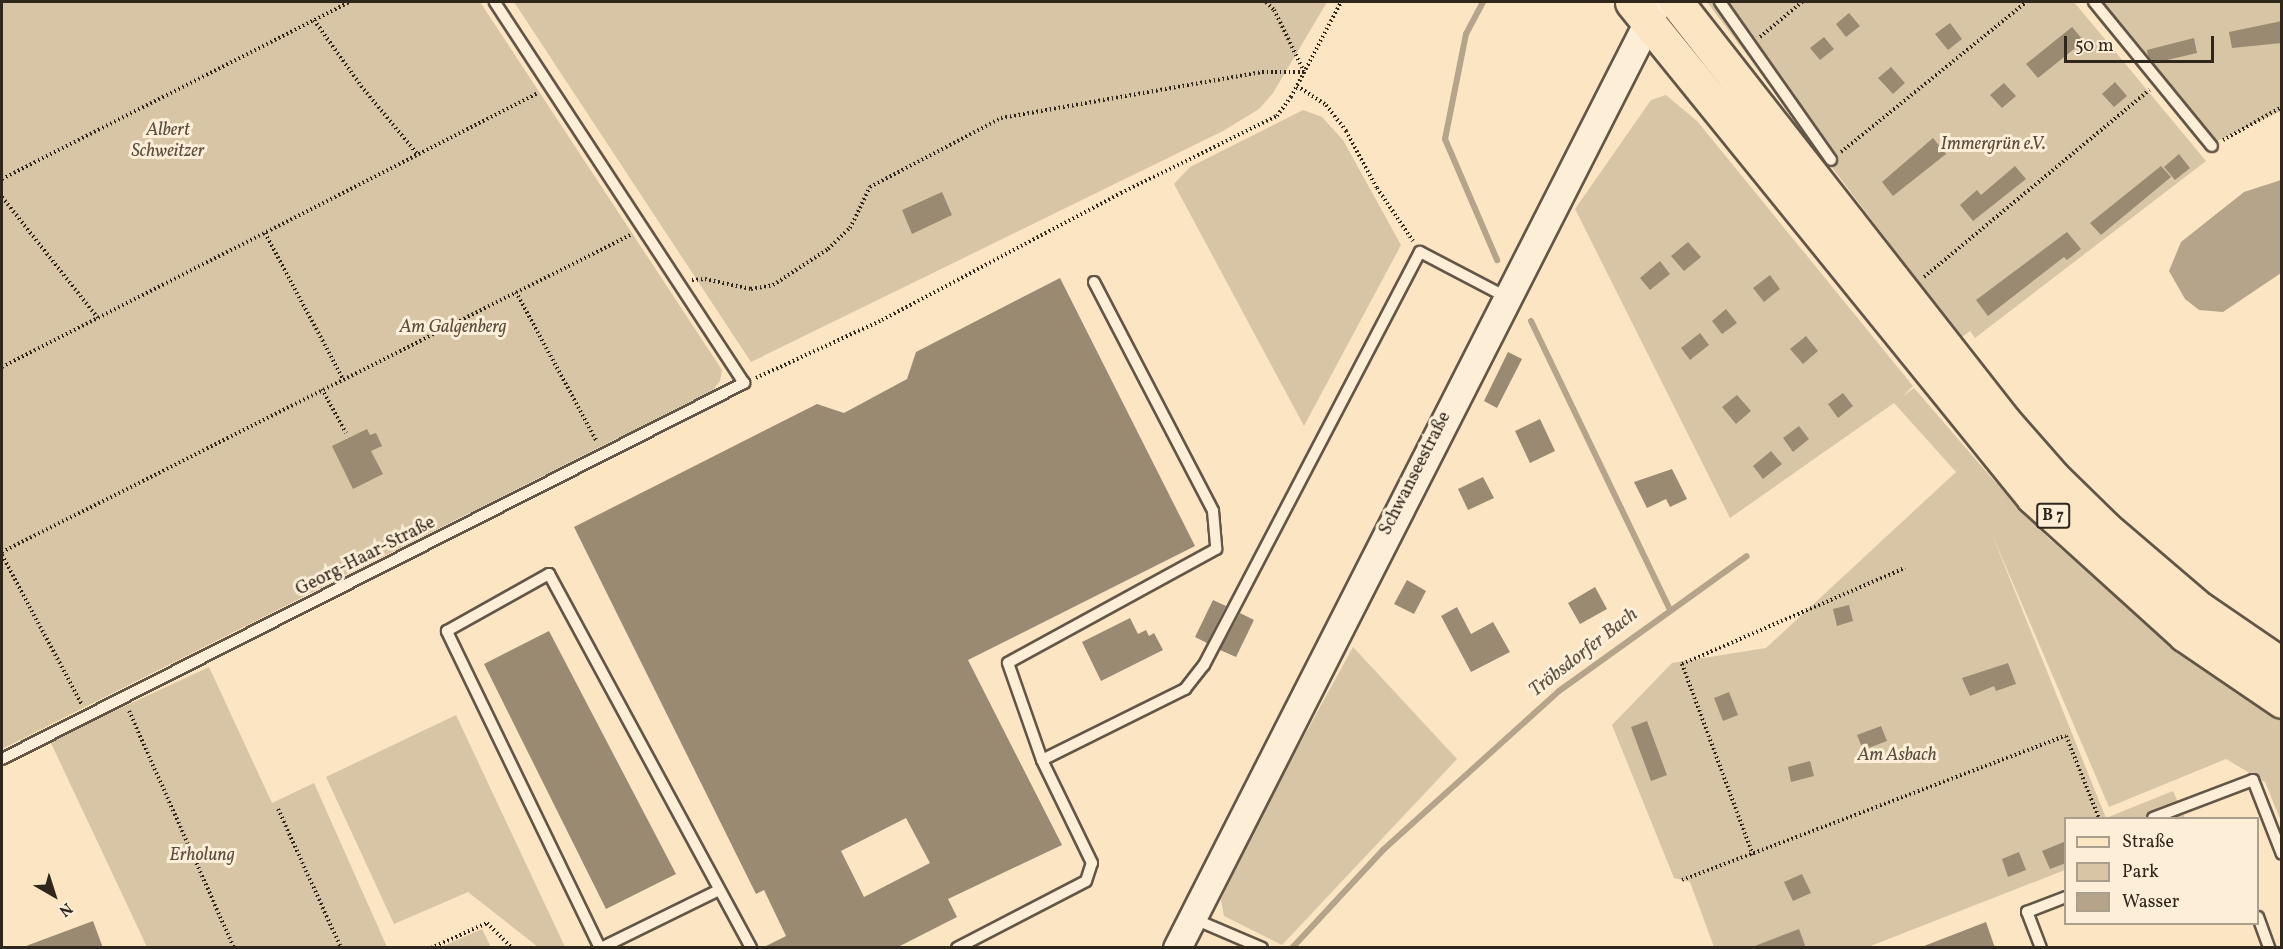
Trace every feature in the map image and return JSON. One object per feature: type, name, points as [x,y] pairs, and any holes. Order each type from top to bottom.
[{"type":"main road","name":"B 7","points":[[1676,2],[2004,421],[2053,477],[2105,528],[2200,609],[2282,664]]},
{"type":"main road","name":"B 7","points":[[1646,9],[2033,497],[2185,635],[2282,701]]},
{"type":"street","name":"Schwanseestraße","points":[[1177,948],[1506,297],[1646,9]]},
{"type":"lane","points":[[495,2],[744,383]]},
{"type":"lane","points":[[1720,2],[1831,160]]},
{"type":"lane","points":[[2094,2],[2212,146]]},
{"type":"lane","points":[[1042,760],[1185,689],[1204,665],[1420,252],[1506,297]]},
{"type":"lane","points":[[957,948],[1086,881],[1092,864],[1042,760],[1008,663],[1216,549],[1213,511],[1094,282]]},
{"type":"lane","name":"Georg-Haar-Straße","points":[[2,759],[89,717],[744,383]]},
{"type":"lane","points":[[719,890],[601,948],[447,631],[549,574],[751,948]]},
{"type":"lane","points":[[2158,817],[2253,780],[2282,854]]},
{"type":"lane","points":[[2041,948],[2027,912],[2064,898]]},
{"type":"lane","points":[[1192,917],[1262,948]]},
{"type":"lane","points":[[2259,920],[2269,948]]},
{"type":"path","points":[[2,179],[349,2]]},
{"type":"path","points":[[1266,2],[1274,10],[1304,72]]},
{"type":"path","points":[[744,383],[882,320],[1121,192],[1259,127],[1277,116],[1297,86],[1341,2]]},
{"type":"path","points":[[1750,45],[1802,2]]},
{"type":"path","points":[[1831,160],[2026,2]]},
{"type":"path","points":[[314,20],[361,86],[418,155]]},
{"type":"path","points":[[683,287],[695,279],[751,289],[773,285],[828,249],[850,228],[870,187],[1001,118],[1262,72],[1304,72]]},
{"type":"path","points":[[1918,281],[2158,82]]},
{"type":"path","points":[[2,367],[552,86]]},
{"type":"path","points":[[1297,86],[1326,105],[1346,131],[1377,188],[1420,252]]},
{"type":"path","points":[[2212,146],[2282,107]]},
{"type":"path","points":[[2,197],[98,318]]},
{"type":"path","points":[[89,717],[2,553],[322,389],[643,229]]},
{"type":"path","points":[[265,233],[343,379]]},
{"type":"path","points":[[516,292],[603,455]]},
{"type":"path","points":[[322,389],[346,433]]},
{"type":"path","points":[[1753,855],[1682,664],[1905,568]]},
{"type":"path","points":[[124,699],[234,948]]},
{"type":"path","points":[[1682,880],[2066,736],[2098,817]]},
{"type":"path","points":[[278,809],[341,948]]},
{"type":"path","points":[[430,948],[487,923],[512,948]]},
{"type":"green space","name":"Am Galgenberg","points":[[2,2],[480,2],[722,370],[720,381],[713,390],[2,749]]},
{"type":"green space","points":[[514,2],[1327,2],[1273,93],[1259,109],[1223,131],[751,362]]},
{"type":"green space","name":"Immergrün e.V.","points":[[1707,2],[2074,2],[2206,161],[1975,338],[1970,331],[1961,338]]},
{"type":"green space","points":[[2099,2],[2281,2],[2281,111],[2213,143]]},
{"type":"green space","name":"Am Asbach","points":[[1666,95],[1697,121],[1913,386],[1902,397],[1914,388],[1990,476],[2047,537],[2100,582],[2178,643],[2281,711],[2281,821],[2265,782],[2226,759],[2109,807],[1991,532],[2106,817],[2064,817],[2064,870],[1868,947],[1714,947],[1690,882],[1674,878],[1612,725],[1672,663],[1766,648],[1956,472],[1894,403],[1730,518],[1575,209],[1651,100]]},
{"type":"green space","points":[[1303,110],[1322,117],[1343,140],[1401,245],[1304,426],[1174,184],[1190,167]]},
{"type":"green space","points":[[1353,647],[1457,759],[1282,945],[1224,916],[1221,900],[1253,829]]},
{"type":"green space","name":"Erholung","points":[[209,667],[272,803],[314,783],[387,947],[147,947],[50,741]]},
{"type":"green space","points":[[456,715],[565,947],[538,947],[468,892],[394,924],[326,777]]},
{"type":"green space","points":[[2173,791],[2185,817],[2108,817]]},
{"type":"green space","points":[[482,929],[491,947],[441,947]]},
{"type":"water","points":[[2281,180],[2281,273],[2223,312],[2199,310],[2185,299],[2169,271],[2181,242],[2244,192]]},
{"type":"building","points":[[1849,13],[1860,26],[1846,37],[1836,24]]},
{"type":"building","points":[[2282,21],[2282,43],[2232,48],[2229,32]]},
{"type":"building","points":[[1950,23],[1962,39],[1948,50],[1935,34]]},
{"type":"building","points":[[2072,27],[2084,41],[2038,78],[2026,64]]},
{"type":"building","points":[[1824,37],[1834,49],[1820,60],[1810,48]]},
{"type":"building","points":[[2194,38],[2197,53],[2154,63],[2148,56],[2147,50]]},
{"type":"building","points":[[1891,67],[1905,83],[1893,94],[1878,78]]},
{"type":"building","points":[[2115,82],[2127,96],[2114,107],[2102,94]]},
{"type":"building","points":[[2004,83],[2016,96],[2002,108],[1990,95]]},
{"type":"building","points":[[1933,138],[1946,154],[1893,196],[1882,182]]},
{"type":"building","points":[[2179,154],[2190,168],[2175,180],[2164,167]]},
{"type":"building","points":[[2015,166],[2026,179],[1973,221],[1960,205],[1977,190],[1981,195]]},
{"type":"building","points":[[2161,166],[2171,177],[2101,235],[2090,223]]},
{"type":"building","points":[[942,192],[952,215],[912,234],[902,210]]},
{"type":"building","points":[[2067,232],[2081,249],[2067,260],[2064,257],[1988,316],[1976,300]]},
{"type":"building","points":[[1688,242],[1701,257],[1684,271],[1671,256]]},
{"type":"building","points":[[1660,261],[1670,274],[1650,290],[1640,278]]},
{"type":"building","points":[[1770,275],[1780,289],[1764,302],[1753,288]]},
{"type":"building","points":[[1060,278],[1195,546],[968,660],[1062,845],[948,899],[957,917],[896,948],[762,948],[786,936],[764,890],[756,894],[574,527],[817,404],[844,413],[907,379],[916,352]],"holes":[[[906,818],[930,863],[864,897],[841,851]]]},
{"type":"building","points":[[1726,309],[1737,323],[1722,334],[1712,321]]},
{"type":"building","points":[[1700,333],[1709,345],[1690,360],[1681,348]]},
{"type":"building","points":[[1806,336],[1818,351],[1803,364],[1790,349]]},
{"type":"building","points":[[1508,352],[1522,359],[1497,408],[1484,401]]},
{"type":"building","points":[[1843,393],[1853,406],[1838,418],[1828,404]]},
{"type":"building","points":[[1737,395],[1751,411],[1736,424],[1722,407]]},
{"type":"building","points":[[1540,419],[1555,451],[1530,463],[1515,431]]},
{"type":"building","points":[[1799,426],[1809,439],[1793,452],[1783,438]]},
{"type":"building","points":[[367,429],[370,435],[376,433],[382,446],[371,451],[383,474],[353,489],[332,446]]},
{"type":"building","points":[[1771,451],[1782,464],[1763,479],[1753,466]]},
{"type":"building","points":[[1672,469],[1687,499],[1670,507],[1666,499],[1647,508],[1634,482]]},
{"type":"building","points":[[1483,477],[1494,498],[1468,510],[1458,489]]},
{"type":"building","points":[[1407,580],[1426,591],[1414,614],[1394,604]]},
{"type":"building","points":[[1595,587],[1607,609],[1580,624],[1568,603]]},
{"type":"building","points":[[1213,600],[1226,606],[1207,643],[1195,637]]},
{"type":"building","points":[[1849,605],[1853,621],[1837,626],[1833,609]]},
{"type":"building","points":[[1457,607],[1471,634],[1493,622],[1510,652],[1471,672],[1441,616]]},
{"type":"building","points":[[1240,613],[1254,620],[1236,657],[1220,650]]},
{"type":"building","points":[[1130,618],[1138,634],[1146,630],[1149,636],[1154,633],[1163,650],[1101,681],[1082,642]]},
{"type":"building","points":[[549,631],[676,874],[606,909],[484,664]]},
{"type":"building","points":[[2008,663],[2016,684],[1996,691],[1994,686],[1970,696],[1962,678]]},
{"type":"building","points":[[1729,692],[1738,715],[1723,721],[1714,698]]},
{"type":"building","points":[[1647,721],[1667,775],[1651,781],[1631,727]]},
{"type":"building","points":[[1881,726],[1887,741],[1863,750],[1857,735]]},
{"type":"building","points":[[1810,761],[1814,776],[1791,782],[1788,767]]},
{"type":"building","points":[[2064,842],[2064,864],[2050,869],[2042,851]]},
{"type":"building","points":[[2019,852],[2026,870],[2008,877],[2002,859]]},
{"type":"building","points":[[1802,874],[1811,893],[1793,901],[1784,882]]},
{"type":"building","points":[[93,921],[103,948],[26,948],[26,946]]},
{"type":"building","points":[[1986,922],[1995,948],[1925,948],[1924,946]]},
{"type":"building","points":[[1799,929],[1806,948],[1755,948],[1755,946]]},
{"type":"waterway","name":"Tröbsdorfer Bach","points":[[1483,2],[1466,34],[1445,139],[1497,260]]},
{"type":"waterway","name":"Tröbsdorfer Bach","points":[[1531,321],[1669,608]]},
{"type":"waterway","name":"Tröbsdorfer Bach","points":[[1292,948],[1383,850],[1559,691],[1747,556]]},
{"type":"park label","name":"Albert Schweitzer","points":[[168,142]]}]
